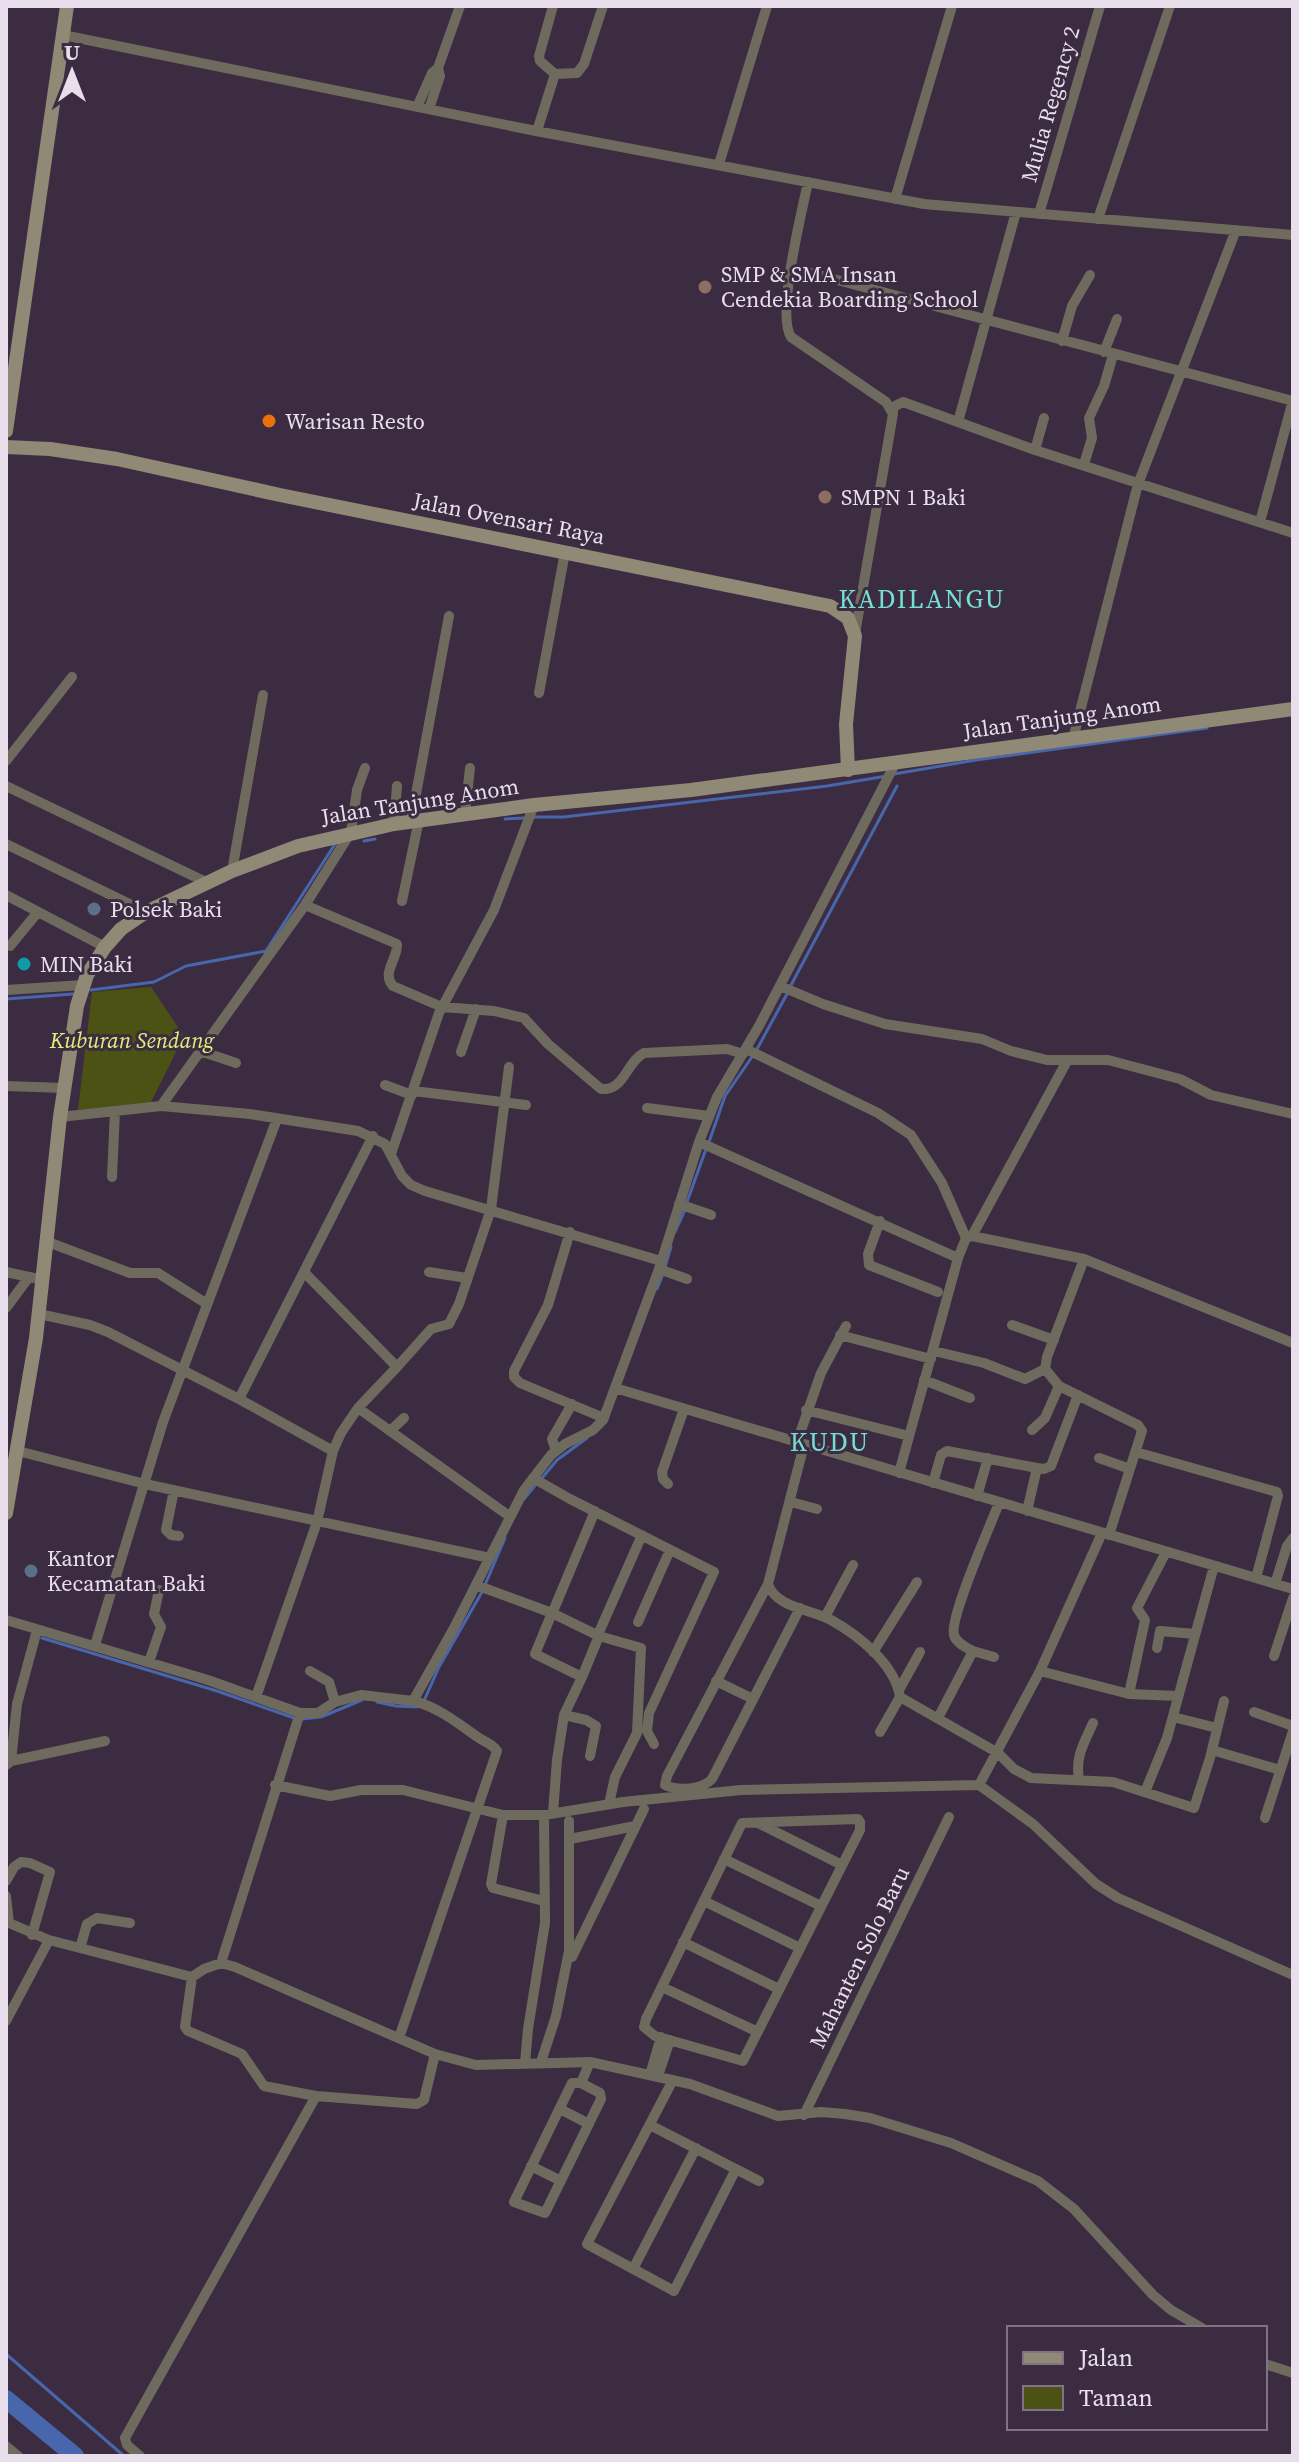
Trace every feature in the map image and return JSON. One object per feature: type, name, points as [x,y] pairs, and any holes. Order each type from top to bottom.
[{"type":"main road","points":[[6,431],[67,6]]},
{"type":"main road","name":"Jalan Ovensari Raya","points":[[6,447],[50,449],[117,459],[830,606],[848,618],[855,636]]},
{"type":"main road","points":[[848,770],[846,724],[855,636]]},
{"type":"main road","name":"Jalan Tanjung Anom","points":[[6,1513],[39,1314],[36,1279],[48,1242],[60,1117],[83,985],[105,947],[121,929],[146,912],[232,871],[298,846],[415,820],[465,813],[530,813],[848,770],[893,771],[1073,739],[1293,709]]},
{"type":"street","points":[[417,107],[432,73],[438,68],[460,6]]},
{"type":"street","points":[[553,6],[539,56],[540,61],[555,74],[577,73],[584,64],[603,6]]},
{"type":"street","points":[[719,164],[767,6]]},
{"type":"street","points":[[895,199],[952,6]]},
{"type":"street","name":"Mulia Regency 2","points":[[1039,214],[1100,6]]},
{"type":"street","points":[[1098,219],[1170,6]]},
{"type":"street","points":[[63,35],[537,131],[924,204],[1293,235]]},
{"type":"street","points":[[429,109],[440,76],[438,68]]},
{"type":"street","points":[[537,131],[555,74]]},
{"type":"street","points":[[808,182],[792,268],[786,325],[791,337],[886,402],[892,412]]},
{"type":"street","points":[[958,422],[1016,212]]},
{"type":"street","points":[[1073,739],[1138,484],[1236,230]]},
{"type":"street","points":[[792,268],[1293,401],[1260,522]]},
{"type":"street","points":[[1062,341],[1072,306],[1090,275]]},
{"type":"street","points":[[1084,464],[1092,438],[1089,418],[1104,386],[1117,319]]},
{"type":"street","points":[[855,636],[892,412],[895,406],[903,402],[1035,450],[1293,533]]},
{"type":"street","points":[[1035,450],[1044,418]]},
{"type":"street","points":[[539,693],[565,552]]},
{"type":"street","points":[[402,901],[449,616]]},
{"type":"street","points":[[6,761],[72,677]]},
{"type":"street","points":[[232,871],[263,695]]},
{"type":"street","points":[[161,1106],[305,905],[351,832],[357,790],[365,768]]},
{"type":"street","points":[[465,813],[470,768]]},
{"type":"street","points":[[420,1703],[481,1587],[509,1516],[556,1451],[593,1430],[604,1418],[618,1389],[684,1206],[717,1097],[749,1052],[785,988],[893,771]]},
{"type":"street","points":[[394,824],[397,786]]},
{"type":"street","points":[[7,788],[208,883]]},
{"type":"street","points":[[391,1154],[442,1007],[494,910],[530,813]]},
{"type":"street","points":[[6,844],[146,912]]},
{"type":"street","points":[[6,895],[105,947]]},
{"type":"street","points":[[305,905],[393,940],[398,950],[388,974],[389,983],[442,1007],[476,1009],[524,1018],[548,1044],[601,1089],[618,1085],[635,1059],[644,1053],[727,1049],[749,1052],[878,1113],[911,1135],[942,1183],[969,1237]]},
{"type":"street","points":[[10,946],[38,912]]},
{"type":"street","points":[[6,990],[83,985]]},
{"type":"street","points":[[785,988],[885,1024],[982,1039],[1026,1056],[1120,1063],[1180,1079],[1211,1095],[1293,1114]]},
{"type":"street","points":[[461,1052],[476,1009]]},
{"type":"street","points":[[200,1051],[236,1063]]},
{"type":"street","points":[[899,1473],[958,1258],[1067,1061]]},
{"type":"street","points":[[256,1697],[317,1522],[333,1451],[341,1433],[358,1408],[431,1329],[449,1324],[459,1304],[491,1209],[509,1067]]},
{"type":"street","points":[[385,1085],[413,1093],[526,1105]]},
{"type":"street","points":[[6,1086],[64,1088]]},
{"type":"street","points":[[60,1117],[161,1106],[358,1131],[385,1144],[402,1176],[411,1185],[570,1232],[687,1279]]},
{"type":"street","points":[[647,1108],[709,1116]]},
{"type":"street","points":[[112,1177],[115,1111]]},
{"type":"street","points":[[95,1645],[182,1369],[277,1119]]},
{"type":"street","points":[[239,1399],[373,1136]]},
{"type":"street","points":[[705,1144],[958,1258]]},
{"type":"street","points":[[684,1206],[711,1215]]},
{"type":"street","points":[[880,1221],[868,1254],[869,1265],[938,1292]]},
{"type":"street","points":[[570,1232],[548,1305],[514,1371],[514,1377],[520,1383],[604,1418]]},
{"type":"street","points":[[969,1237],[1084,1259],[1293,1343]]},
{"type":"street","points":[[48,1242],[130,1273],[158,1273],[207,1304]]},
{"type":"street","points":[[800,1608],[709,1783],[700,1786],[665,1785],[768,1584],[791,1502],[806,1410],[843,1331],[932,1355],[984,1363],[1025,1379],[1045,1369],[1084,1259]]},
{"type":"street","points":[[6,1272],[36,1279]]},
{"type":"street","points":[[304,1272],[397,1367]]},
{"type":"street","points":[[429,1272],[467,1278]]},
{"type":"street","points":[[6,1308],[36,1279]]},
{"type":"street","points":[[39,1314],[90,1325],[182,1369],[333,1451]]},
{"type":"street","points":[[1012,1325],[1054,1340]]},
{"type":"street","points":[[979,1785],[1040,1671],[1106,1534],[1136,1452],[1141,1428],[1059,1386],[1045,1369]]},
{"type":"street","points":[[924,1380],[970,1398]]},
{"type":"street","points":[[1032,1430],[1045,1418],[1059,1386]]},
{"type":"street","points":[[618,1389],[1293,1589]]},
{"type":"street","points":[[933,1483],[943,1453],[947,1451],[1037,1468],[1051,1466],[1078,1395]]},
{"type":"street","points":[[556,1451],[552,1439],[572,1404]]},
{"type":"street","points":[[358,1408],[509,1516]]},
{"type":"street","points":[[668,1484],[662,1472],[684,1409]]},
{"type":"street","points":[[806,1410],[909,1436]]},
{"type":"street","points":[[390,1431],[404,1418]]},
{"type":"street","points":[[18,1451],[145,1484],[490,1558]]},
{"type":"street","points":[[1136,1452],[1277,1492],[1256,1578]]},
{"type":"street","points":[[977,1496],[988,1458]]},
{"type":"street","points":[[1099,1458],[1130,1469]]},
{"type":"street","points":[[1027,1511],[1037,1468]]},
{"type":"street","points":[[536,1480],[714,1572],[649,1713],[647,1731],[654,1744]]},
{"type":"street","points":[[174,1490],[166,1530],[171,1535],[179,1536]]},
{"type":"street","points":[[791,1502],[817,1509]]},
{"type":"street","points":[[994,1657],[973,1651],[957,1641],[954,1631],[964,1592],[999,1503]]},
{"type":"street","points":[[582,1677],[535,1654],[595,1511]]},
{"type":"street","points":[[525,2063],[545,1923],[548,1814],[564,1715],[642,1535]]},
{"type":"street","points":[[1275,1584],[1287,1546],[1293,1538]]},
{"type":"street","points":[[638,1622],[670,1550]]},
{"type":"street","points":[[1129,1694],[1144,1630],[1144,1617],[1137,1608],[1166,1552]]},
{"type":"street","points":[[825,1617],[853,1565]]},
{"type":"street","points":[[1145,1792],[1173,1717],[1214,1566]]},
{"type":"street","points":[[873,1652],[917,1582]]},
{"type":"street","points":[[768,1584],[775,1595],[825,1617],[857,1638],[885,1666],[899,1693],[998,1753],[1014,1769],[1031,1778],[1113,1782],[1194,1808],[1224,1701]]},
{"type":"street","points":[[481,1587],[553,1611],[599,1633],[637,1645],[642,1650],[637,1733],[615,1777],[609,1804]]},
{"type":"street","points":[[149,1662],[161,1627],[154,1614],[159,1590]]},
{"type":"street","points":[[1274,1656],[1293,1598]]},
{"type":"street","points":[[6,1620],[256,1697],[299,1716],[318,1713],[335,1702],[361,1695],[420,1703],[465,1726],[497,1748],[479,1809],[399,2038]]},
{"type":"street","points":[[37,1630],[17,1704],[8,1763],[105,1741]]},
{"type":"street","points":[[1144,1630],[1195,1634]]},
{"type":"street","points":[[1157,1648],[1160,1631]]},
{"type":"street","points":[[938,1718],[973,1651]]},
{"type":"street","points":[[880,1732],[920,1652]]},
{"type":"street","points":[[310,1671],[329,1682],[335,1702]]},
{"type":"street","points":[[1040,1671],[1129,1694],[1178,1696]]},
{"type":"street","points":[[716,1681],[753,1699]]},
{"type":"street","points":[[1254,1712],[1293,1729],[1265,1818]]},
{"type":"street","points":[[564,1715],[586,1720],[596,1726],[590,1756]]},
{"type":"street","points":[[221,1963],[299,1716]]},
{"type":"street","points":[[1173,1717],[1217,1728]]},
{"type":"street","points":[[1079,1779],[1079,1752],[1093,1723]]},
{"type":"street","points":[[1212,1750],[1280,1770]]},
{"type":"street","points":[[275,1785],[330,1796],[361,1790],[403,1790],[503,1815],[548,1814],[741,1790],[979,1785],[1033,1824],[1096,1884],[1118,1898],[1293,1975]]},
{"type":"street","points":[[565,1969],[644,1809]]},
{"type":"street","points":[[503,1815],[491,1884],[493,1888],[544,1901]]},
{"type":"street","name":"Mahanten Solo Baru","points":[[804,2115],[949,1817]]},
{"type":"street","points":[[858,1819],[860,1822],[860,1830],[743,2061],[650,2034],[644,2027],[724,1859],[742,1823],[858,1819]]},
{"type":"street","points":[[541,2062],[556,2016],[571,1924],[569,1821]]},
{"type":"street","points":[[756,1822],[842,1865]]},
{"type":"street","points":[[570,1839],[635,1826]]},
{"type":"street","points":[[724,1859],[821,1906]]},
{"type":"street","points":[[6,1881],[21,1862],[50,1872],[32,1935]]},
{"type":"street","points":[[6,1896],[8,1926],[49,1940],[192,1977]]},
{"type":"street","points":[[704,1901],[800,1948]]},
{"type":"street","points":[[80,1948],[87,1924],[97,1918],[130,1923]]},
{"type":"street","points":[[6,2021],[49,1940]]},
{"type":"street","points":[[683,1942],[779,1989]]},
{"type":"street","points":[[435,2054],[424,2100],[420,2102],[316,2096],[264,2086],[242,2054],[188,2031],[184,2020],[192,1977],[221,1963],[235,1967],[435,2054],[490,2067],[541,2062],[590,2062],[722,2094],[778,2116],[821,2112],[870,2118],[951,2143],[1038,2181],[1074,2209],[1153,2295],[1199,2326]]},
{"type":"street","points":[[662,1987],[758,2032]]},
{"type":"street","points":[[654,2076],[666,2038]]},
{"type":"street","points":[[581,2083],[590,2062]]},
{"type":"street","points":[[673,2080],[587,2244],[674,2291],[736,2169]]},
{"type":"street","points":[[572,2083],[581,2083],[602,2096],[545,2213],[514,2202],[572,2083]]},
{"type":"street","points":[[140,2456],[127,2445],[125,2438],[316,2096]]},
{"type":"street","points":[[560,2109],[589,2124]]},
{"type":"street","points":[[650,2125],[759,2181]]},
{"type":"street","points":[[633,2269],[696,2148]]},
{"type":"street","points":[[531,2166],[561,2181]]},
{"type":"street","points":[[1267,2365],[1293,2373]]},
{"type":"street","points":[[6,2446],[18,2456]]},
{"type":"green space","name":"Kuburan Sendang","points":[[151,987],[184,1036],[150,1104],[78,1110],[92,992]]},
{"type":"waterway","points":[[894,774],[1207,728]]},
{"type":"waterway","points":[[533,817],[564,817],[887,776]]},
{"type":"waterway","points":[[790,987],[897,786]]},
{"type":"waterway","points":[[505,819],[525,818]]},
{"type":"waterway","points":[[364,841],[375,839]]},
{"type":"waterway","points":[[91,990],[154,982],[186,966],[266,951],[335,844]]},
{"type":"waterway","points":[[6,999],[73,994]]},
{"type":"waterway","points":[[756,1051],[787,994]]},
{"type":"waterway","points":[[709,1142],[725,1096],[752,1057]]},
{"type":"waterway","points":[[687,1202],[706,1149]]},
{"type":"waterway","points":[[675,1232],[685,1210]]},
{"type":"waterway","points":[[665,1267],[671,1247]]},
{"type":"waterway","points":[[657,1289],[663,1274]]},
{"type":"waterway","points":[[542,1478],[557,1460],[587,1438]]},
{"type":"waterway","points":[[524,1499],[537,1483]]},
{"type":"waterway","points":[[423,1703],[439,1667],[482,1592],[505,1538]]},
{"type":"waterway","points":[[42,1638],[217,1691],[294,1718]]},
{"type":"waterway","points":[[302,1719],[321,1717],[362,1700]]},
{"type":"waterway","points":[[377,1702],[417,1707]]},
{"type":"waterway","points":[[6,2354],[124,2456]]},
{"type":"waterway","points":[[6,2399],[75,2456]]},
{"type":"place","name":"SMP & SMA Insan Cendekia Boarding School","points":[[705,287]]},
{"type":"place","name":"Warisan Resto","points":[[269,421]]},
{"type":"place","name":"SMPN 1 Baki","points":[[825,497]]},
{"type":"place","name":"Polsek Baki","points":[[94,909]]},
{"type":"place","name":"MIN Baki","points":[[24,964]]},
{"type":"place","name":"Kantor Kecamatan Baki","points":[[31,1571]]},
{"type":"district","name":"KADILANGU","points":[[922,599]]},
{"type":"district","name":"KUDU","points":[[830,1442]]}]
